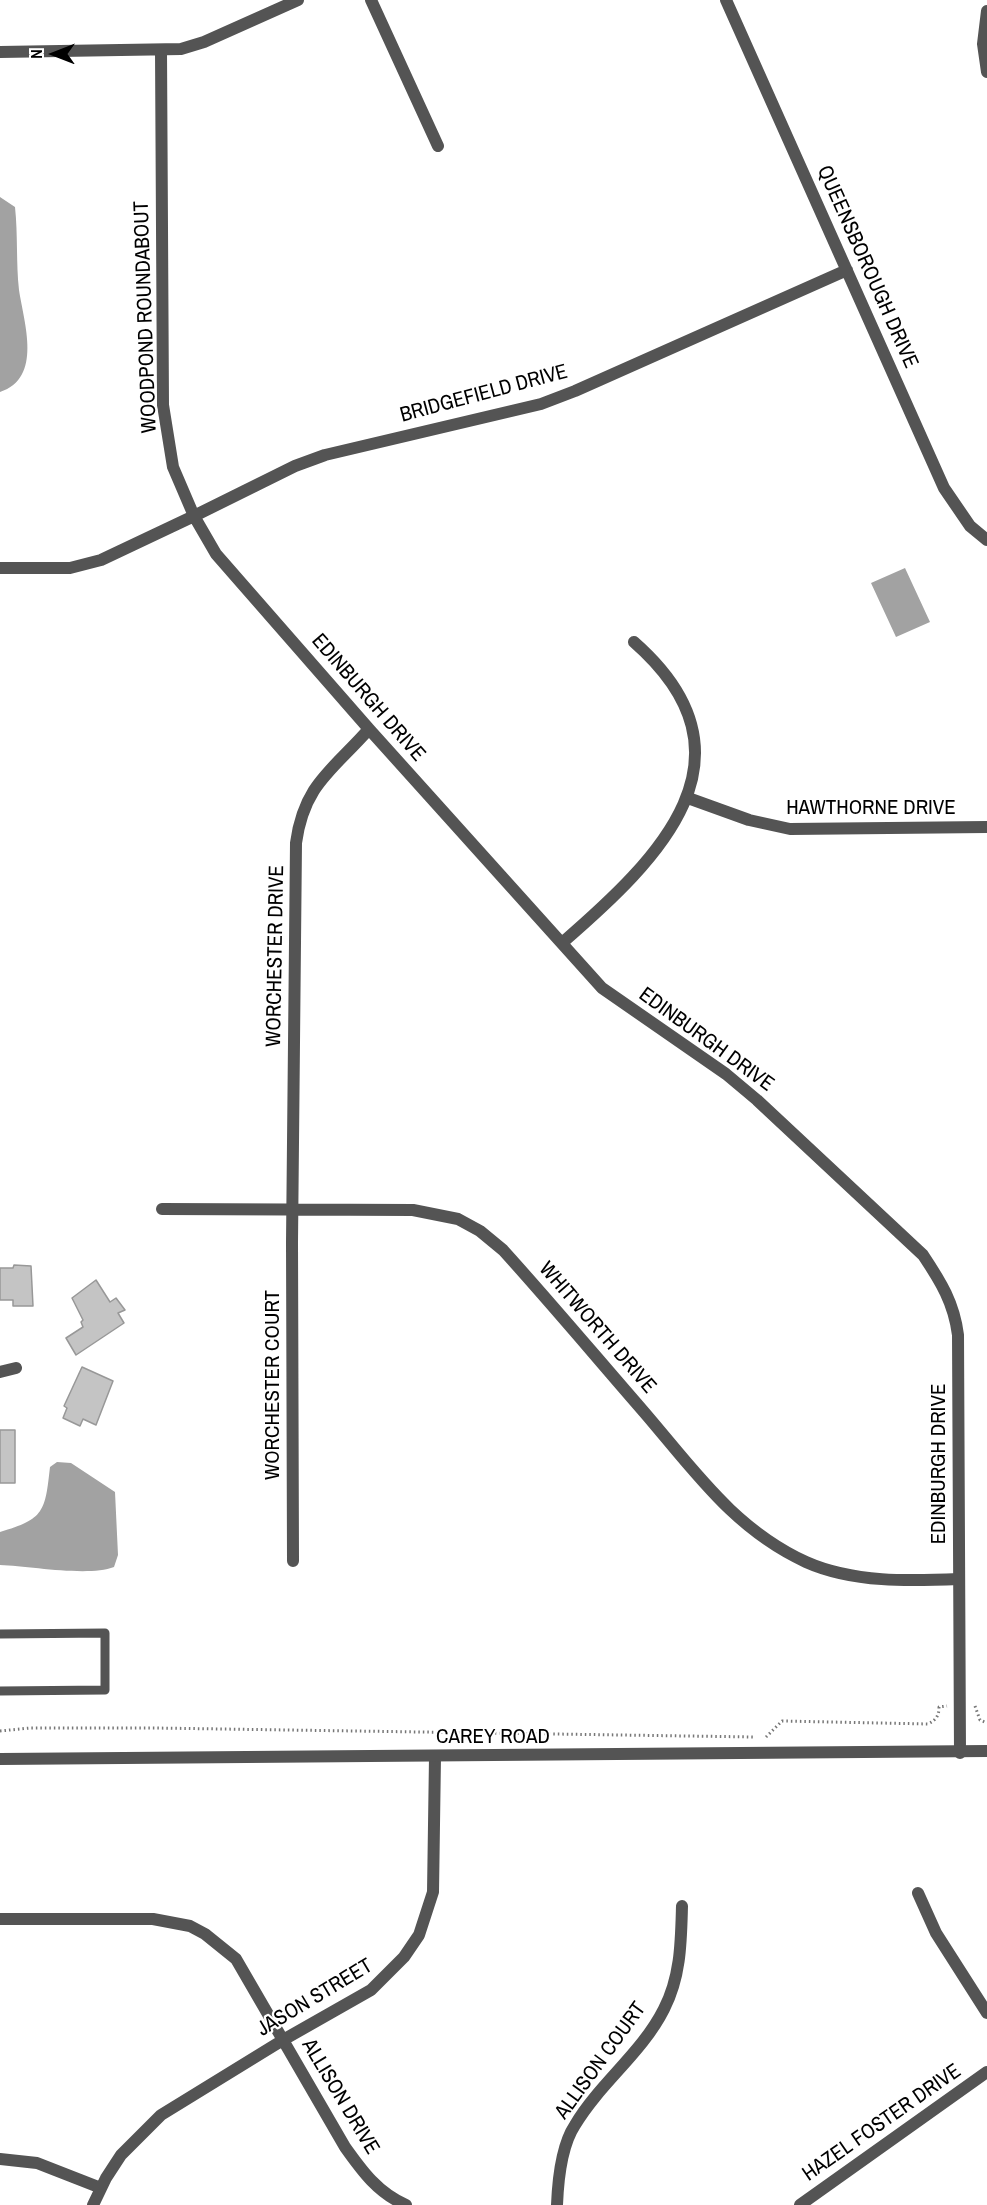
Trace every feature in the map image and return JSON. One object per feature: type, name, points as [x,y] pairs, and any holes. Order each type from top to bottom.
[{"type":"street","points":[[0,52],[181,49],[204,42],[298,0]]},
{"type":"street","points":[[371,0],[438,146]]},
{"type":"street","name":"QUEENSBOROUGH DRIVE","points":[[726,0],[944,488],[970,526],[987,540]]},
{"type":"street","points":[[987,10],[983,44],[987,72]]},
{"type":"street","name":"WOODPOND ROUNDABOUT","points":[[161,51],[163,405],[173,467],[194,516]]},
{"type":"street","name":"BRIDGEFIELD DRIVE","points":[[194,516],[295,466],[325,455],[541,404],[847,270]]},
{"type":"street","points":[[0,568],[70,568],[101,560],[194,516]]},
{"type":"street","name":"EDINBURGH DRIVE","points":[[194,516],[216,554],[369,729],[602,988],[726,1074],[757,1100],[922,1255],[939,1278],[952,1305],[958,1335],[960,1753]]},
{"type":"street","points":[[562,944],[606,905],[651,858],[688,798],[695,757],[687,711],[663,669],[634,642]]},
{"type":"street","name":"WORCHESTER DRIVE","points":[[294,1209],[296,843],[299,824],[314,787],[369,729]]},
{"type":"street","name":"HAWTHORNE DRIVE","points":[[688,798],[749,820],[790,829],[987,827]]},
{"type":"street","name":"WHITWORTH DRIVE","points":[[162,1209],[413,1210],[458,1219],[480,1231],[503,1250],[720,1503],[768,1542],[808,1563],[859,1576],[888,1579],[959,1579]]},
{"type":"street","name":"WORCHESTER COURT","points":[[293,1561],[292,1242],[294,1209]]},
{"type":"street","points":[[0,1372],[16,1368]]},
{"type":"street","name":"CAREY ROAD","points":[[0,1759],[987,1751]]},
{"type":"street","name":"JASON STREET","points":[[93,2205],[122,2155],[162,2115],[283,2040],[371,1990],[397,1966],[419,1935],[433,1892],[435,1756]]},
{"type":"street","points":[[918,1893],[936,1933],[987,2013]]},
{"type":"street","name":"ALLISON COURT","points":[[557,2205],[563,2158],[573,2127],[643,2040],[664,2009],[681,1955],[682,1906]]},
{"type":"street","name":"ALLISON DRIVE","points":[[0,1919],[153,1918],[190,1926],[221,1944],[236,1959],[345,2147],[363,2172],[385,2193],[406,2205]]},
{"type":"street","name":"HAZEL FOSTER DRIVE","points":[[800,2205],[987,2072]]},
{"type":"street","points":[[0,2159],[37,2163],[101,2188]]},
{"type":"lane","points":[[0,1634],[105,1634],[105,1690],[0,1691]]},
{"type":"path","points":[[0,1731],[30,1728],[155,1728],[768,1737],[782,1721],[928,1724],[934,1721],[939,1707],[960,1706],[975,1706],[980,1720],[987,1723]]},
{"type":"shaded area","points":[[0,197],[15,207],[18,280],[28,348],[22,375],[13,385],[0,392]]},
{"type":"shaded area","points":[[905,568],[930,622],[896,637],[871,583]]},
{"type":"shaded area","points":[[57,1462],[71,1463],[115,1492],[118,1555],[114,1567],[103,1570],[74,1571],[0,1565],[0,1532],[26,1523],[40,1511],[44,1503],[50,1467]]},
{"type":"building","points":[[14,1265],[31,1266],[33,1306],[13,1306],[13,1300],[0,1300],[0,1268],[13,1268]]},
{"type":"building","points":[[96,1280],[110,1302],[116,1298],[125,1310],[118,1313],[124,1323],[76,1355],[66,1338],[83,1327],[81,1322],[83,1320],[72,1298]]},
{"type":"building","points":[[82,1367],[113,1381],[96,1425],[83,1419],[80,1426],[63,1418],[67,1408],[64,1406]]},
{"type":"building","points":[[0,1430],[15,1430],[15,1483],[0,1483]]}]
